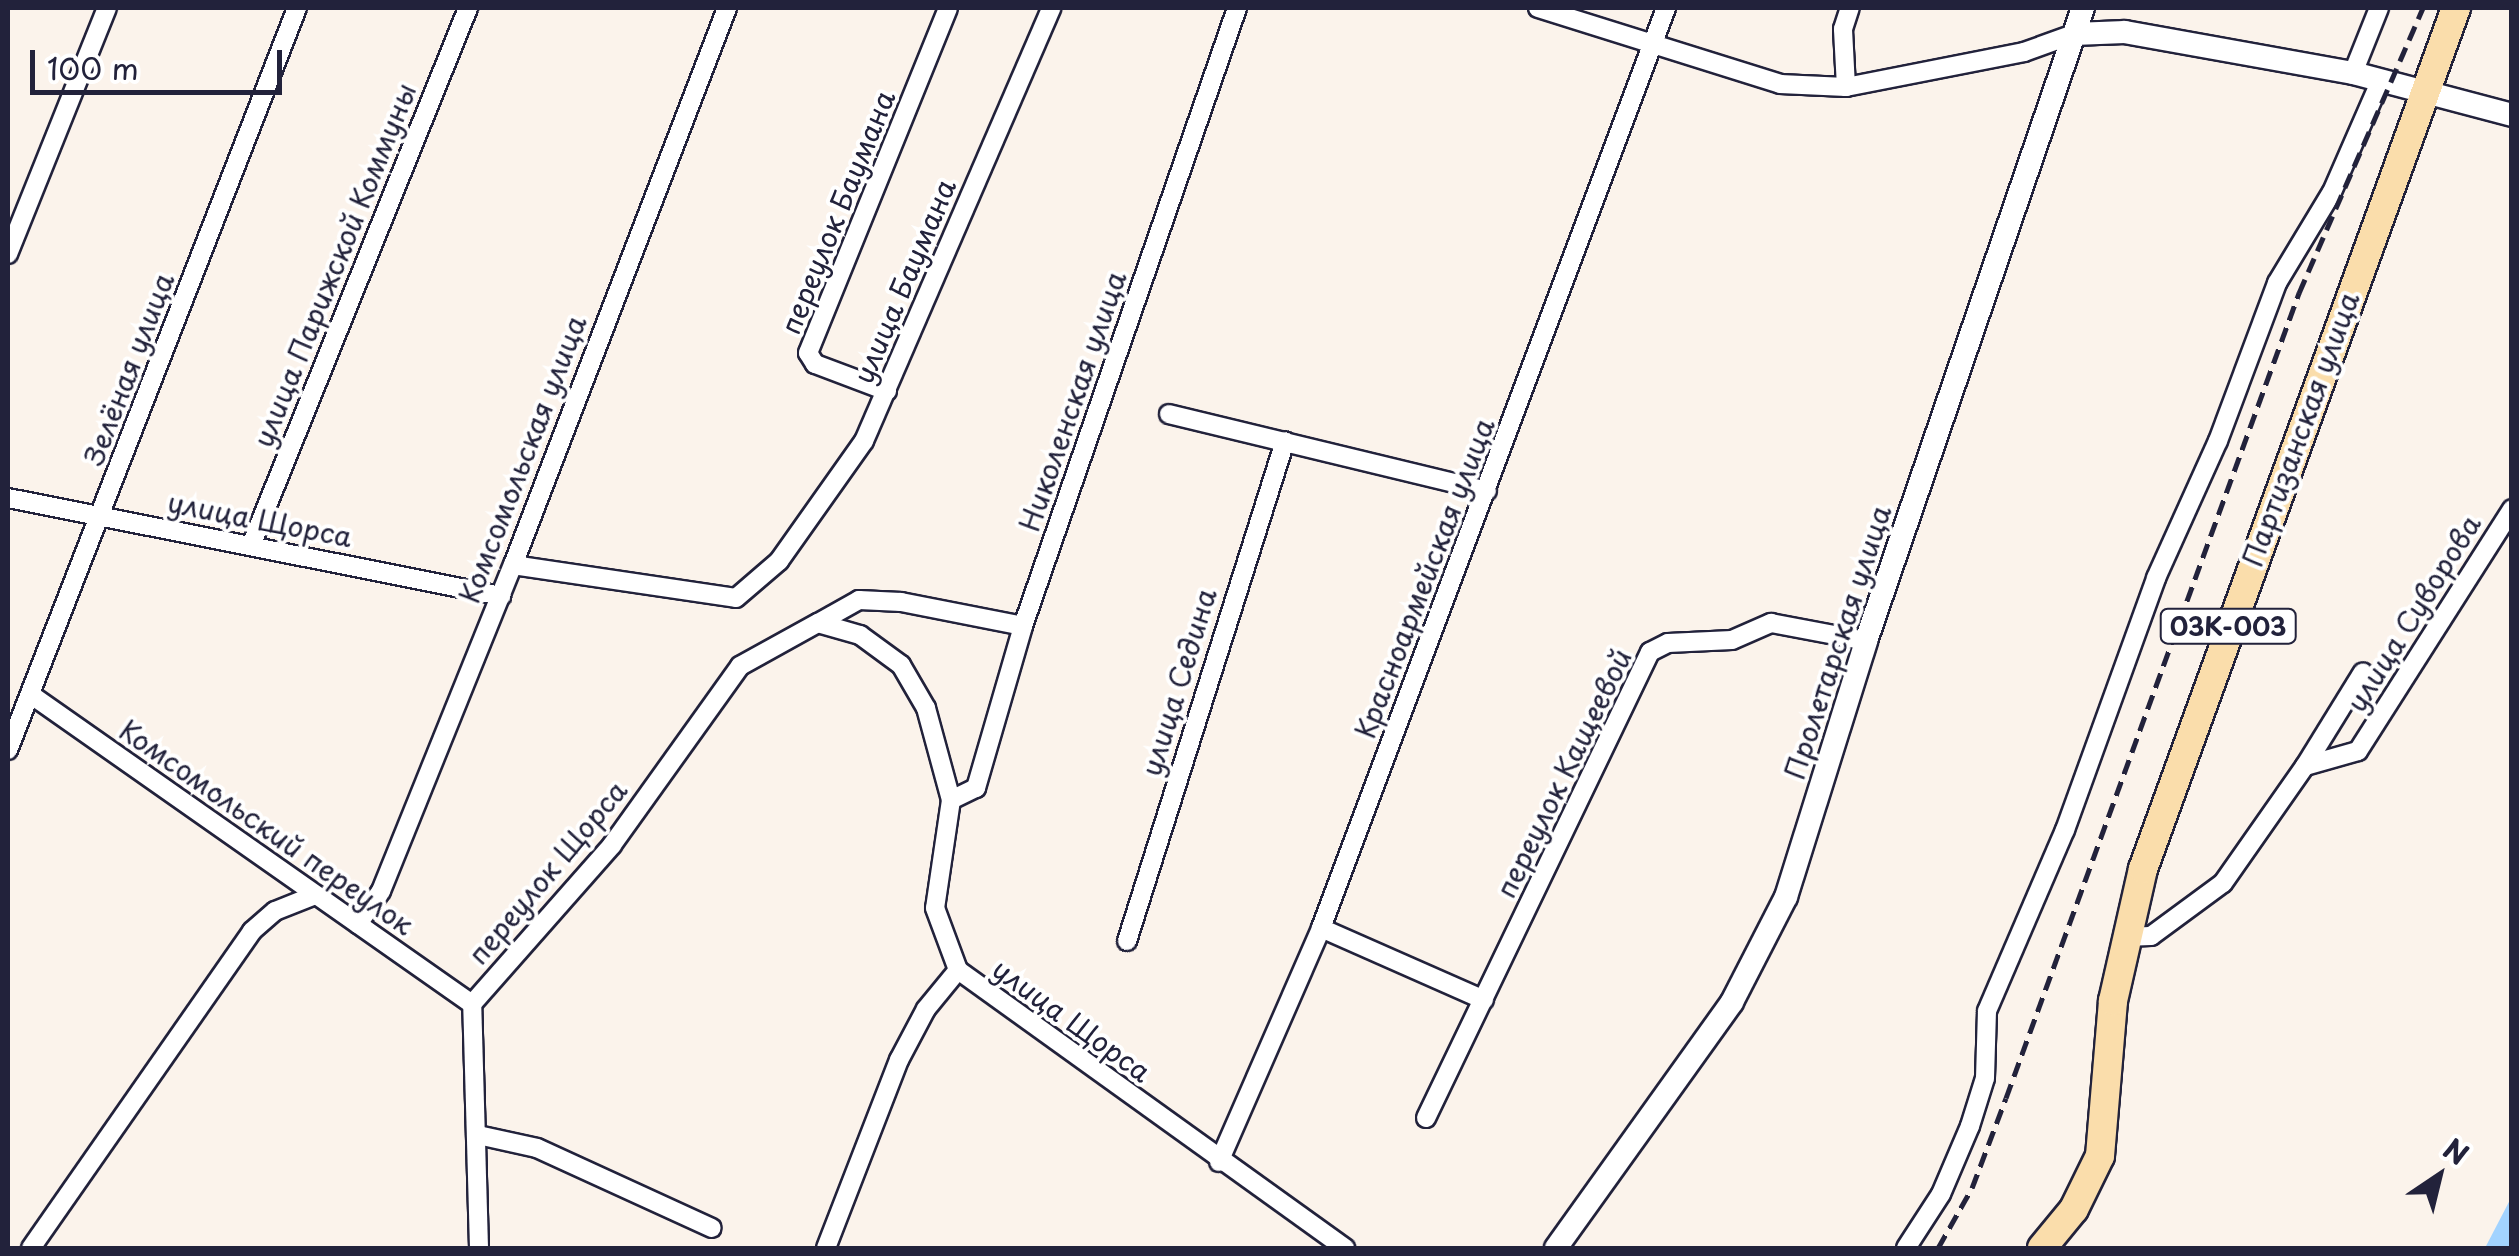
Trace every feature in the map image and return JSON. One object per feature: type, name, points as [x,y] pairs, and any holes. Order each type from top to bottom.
[{"type":"main road","name":"Партизанская улица","points":[[2042,1248],[2074,1209],[2100,1156],[2123,936],[2218,652],[2456,8]]},
{"type":"street","points":[[8,254],[107,8]]},
{"type":"street","name":"Зелёная улица","points":[[8,750],[297,8]]},
{"type":"street","name":"улица Парижской Коммуны","points":[[252,544],[468,8]]},
{"type":"street","name":"Комсомольская улица","points":[[358,924],[380,891],[514,565],[727,8]]},
{"type":"street","name":"переулок Баумана","points":[[887,391],[815,364],[808,353],[948,8]]},
{"type":"street","name":"улица Баумана","points":[[514,565],[736,598],[779,561],[864,441],[1052,8]]},
{"type":"street","name":"Николенская улица","points":[[951,800],[976,788],[1023,626],[1237,8]]},
{"type":"street","points":[[1538,8],[1780,84],[1846,86],[2024,52],[2074,34],[2124,32],[2354,73],[2512,115]]},
{"type":"street","name":"Красноармейская улица","points":[[1219,1162],[1322,928],[1666,8]]},
{"type":"street","points":[[1846,86],[1843,29],[1850,8]]},
{"type":"street","name":"Пролетарская улица","points":[[1556,1248],[1766,945],[1803,848],[1866,641],[2083,8]]},
{"type":"street","points":[[2354,73],[2379,8]]},
{"type":"street","points":[[1906,1248],[1941,1194],[1970,1126],[1985,1078],[1987,1011],[2065,830],[2156,578],[2218,442],[2277,283],[2332,192],[2380,82]]},
{"type":"street","points":[[1169,414],[1487,491]]},
{"type":"street","name":"улица Седина","points":[[1127,942],[1285,441]]},
{"type":"street","name":"улица Щорса","points":[[8,498],[501,596]]},
{"type":"street","name":"улица Суворова","points":[[2305,766],[2358,751],[2512,509]]},
{"type":"street","points":[[818,623],[858,600],[901,602],[1023,626]]},
{"type":"street","name":"улица Щорса","points":[[818,623],[860,634],[901,666],[926,708],[951,800],[935,908],[958,970],[1219,1162],[1345,1248]]},
{"type":"street","name":"переулок Щорса","points":[[479,1248],[472,1004],[612,846],[740,666],[782,638],[818,623]]},
{"type":"street","name":"переулок Кащеевой","points":[[1426,1118],[1650,652],[1668,643],[1732,640],[1771,623],[1866,641]]},
{"type":"street","name":"улица Суворова","points":[[2123,936],[2151,936],[2223,883],[2305,766],[2363,672]]},
{"type":"street","name":"Комсомольский переулок","points":[[30,694],[472,1004]]},
{"type":"street","points":[[31,1248],[252,931],[275,911],[315,896]]},
{"type":"street","points":[[1322,928],[1484,1000]]},
{"type":"street","points":[[826,1248],[899,1060],[926,1009],[958,970]]},
{"type":"street","points":[[478,1135],[537,1148],[712,1228]]},
{"type":"water","points":[[2511,1198],[2511,1248],[2485,1248]]},
{"type":"railway","points":[[1938,1248],[1972,1188],[2299,293],[2423,8]]}]
